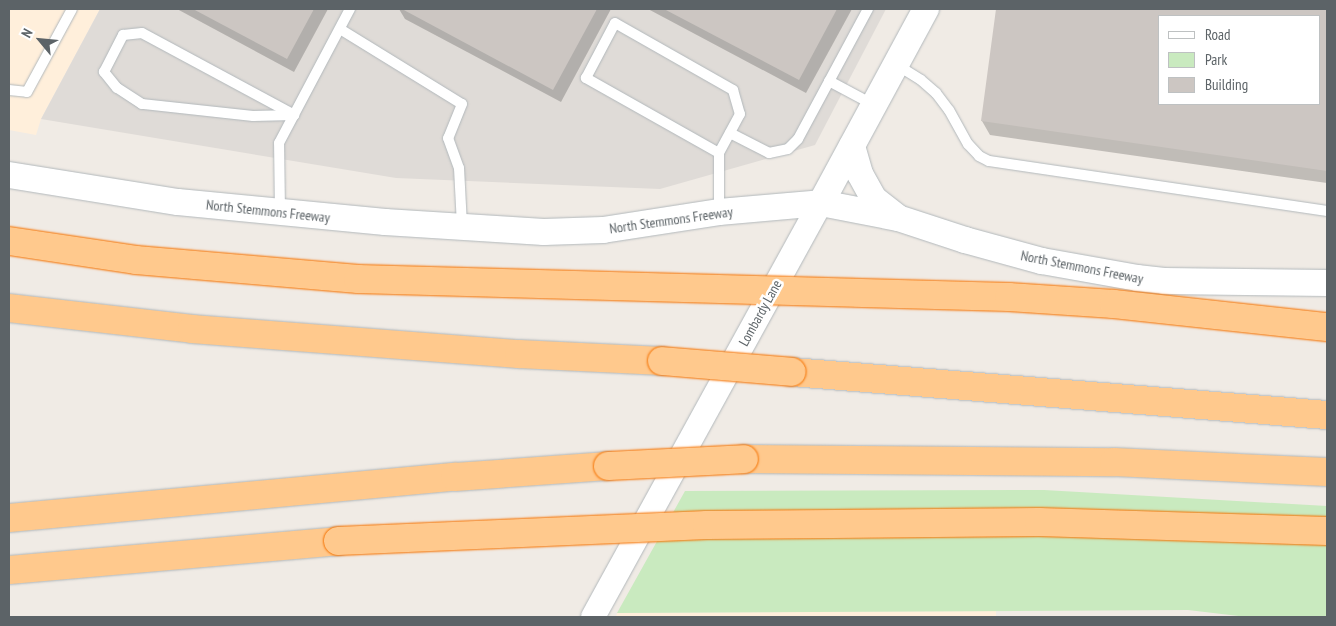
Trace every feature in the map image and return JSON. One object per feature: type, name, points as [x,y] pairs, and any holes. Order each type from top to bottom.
[{"type":"highway","points":[[9,241],[136,260],[358,279],[1009,296],[1114,304],[1327,327]]},
{"type":"highway","points":[[9,308],[192,329],[518,354],[662,361],[1327,415]]},
{"type":"highway","points":[[1250,410],[1327,400]]},
{"type":"highway","points":[[9,518],[455,477],[744,459],[1114,462],[1327,472]]},
{"type":"highway","points":[[9,570],[338,541],[707,525],[1040,522],[1327,531]]},
{"type":"main road","name":"Lombardy Lane","points":[[821,203],[926,9]]},
{"type":"main road","points":[[852,146],[860,174],[874,199],[898,218]]},
{"type":"main road","name":"North Stemmons Freeway","points":[[9,175],[178,202],[280,212],[544,232],[603,230],[719,212],[821,203],[898,218],[965,240],[1042,261],[1137,278],[1164,281],[1327,283]]},
{"type":"street","name":"Lombardy Lane","points":[[593,617],[821,203]]},
{"type":"lane","points":[[9,90],[27,92],[72,9]]},
{"type":"lane","points":[[280,212],[279,143],[350,9]]},
{"type":"lane","points":[[730,133],[769,153],[788,149],[798,138],[868,9]]},
{"type":"lane","points":[[719,153],[586,78],[615,23],[733,90],[740,114],[719,153],[719,212]]},
{"type":"lane","points":[[340,29],[462,104],[448,138],[459,168],[462,226]]},
{"type":"lane","points":[[142,33],[294,115],[253,116],[142,104],[117,88],[104,72],[123,35],[142,33]]},
{"type":"lane","points":[[896,65],[921,80],[936,93],[949,110],[968,144],[979,156],[989,161],[1327,212]]},
{"type":"lane","points":[[829,81],[874,105]]},
{"type":"shaded area","points":[[9,9],[100,9],[41,119],[36,135],[9,130]]},
{"type":"shaded area","points":[[100,9],[886,9],[815,145],[660,189],[396,178],[41,119]]},
{"type":"shaded area","points":[[996,611],[996,617],[616,617],[617,613]]},
{"type":"green space","points":[[1044,490],[1327,506],[1327,617],[1247,617],[1188,610],[617,613],[685,491]]},
{"type":"building","points":[[193,9],[314,9],[287,59]]},
{"type":"building","points":[[402,9],[597,9],[553,90]]},
{"type":"building","points":[[664,9],[837,9],[799,80]]},
{"type":"building","points":[[996,9],[1327,9],[1327,171],[981,121]]}]
